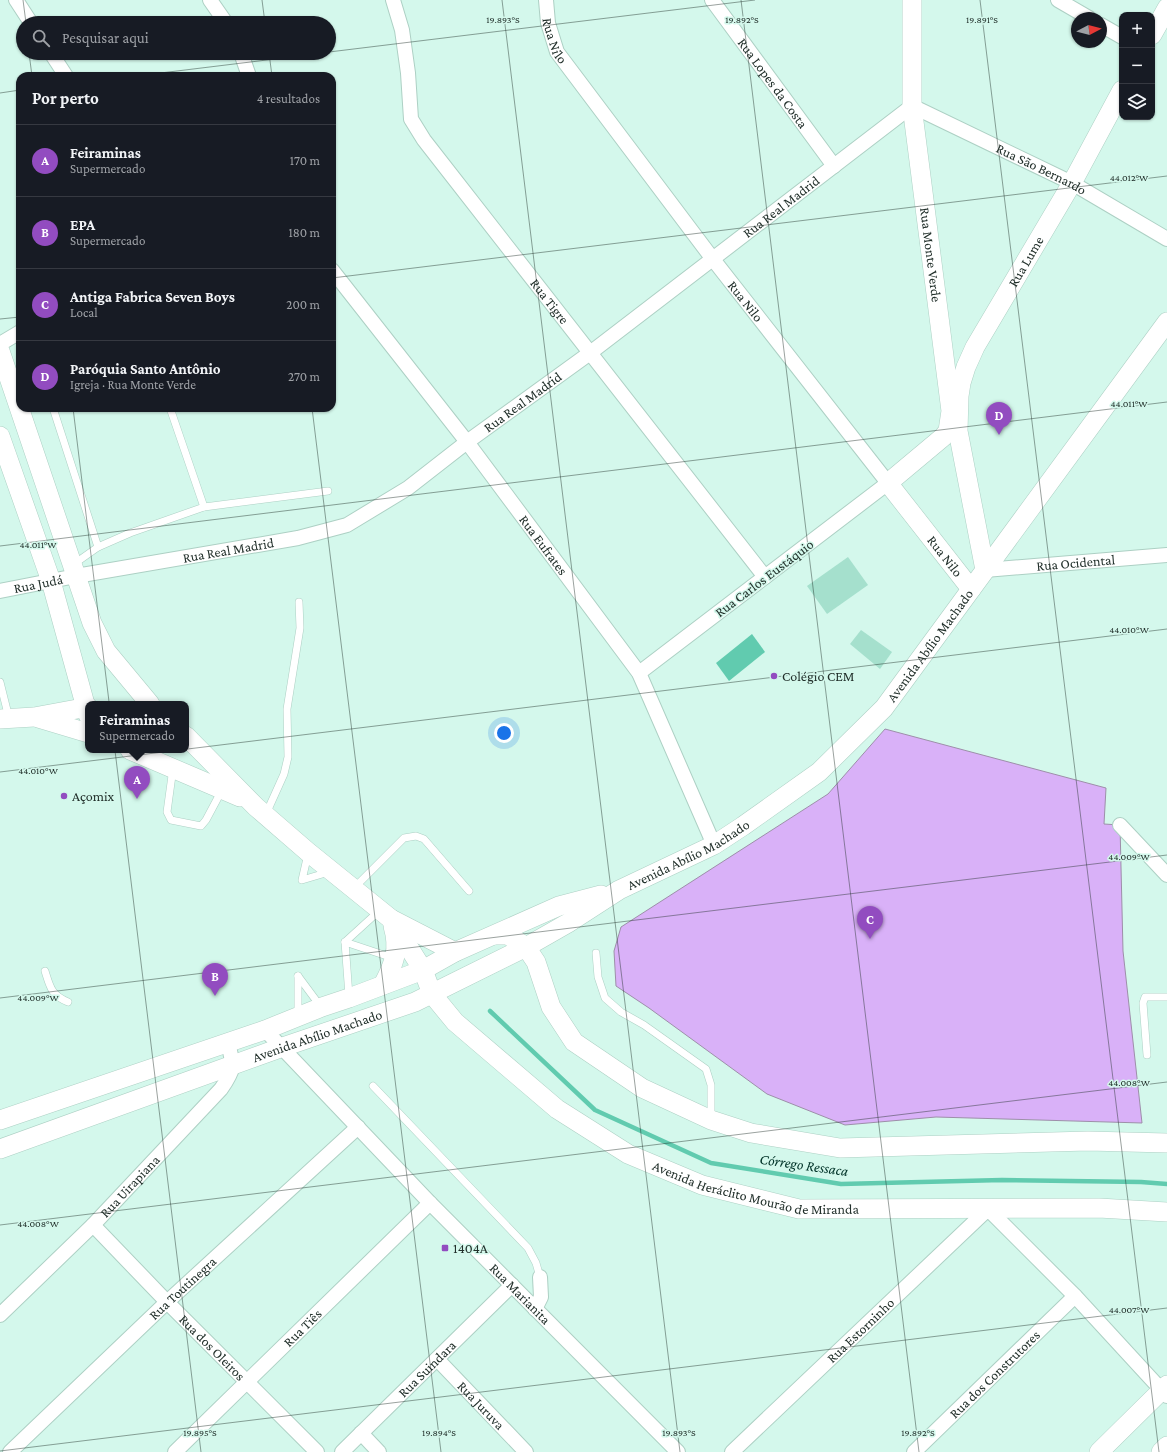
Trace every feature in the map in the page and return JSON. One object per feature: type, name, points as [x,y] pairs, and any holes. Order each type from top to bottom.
[{"type":"main road","name":"Rua Monte Verde","points":[[888,483],[943,437],[948,431],[951,411],[912,106],[912,0]]},
{"type":"main road","points":[[1155,30],[1167,8]]},
{"type":"main road","name":"Rua Lume","points":[[985,570],[958,431],[959,396],[966,366],[975,347],[1072,183],[1119,96]]},
{"type":"main road","name":"Avenida Abílio Machado","points":[[0,1149],[280,1048],[415,1002],[526,947],[568,923],[619,890],[714,845],[818,772],[884,708],[1167,322]]},
{"type":"main road","points":[[0,351],[16,399]]},
{"type":"main road","points":[[21,412],[92,623],[106,652],[147,701]]},
{"type":"main road","points":[[0,436],[51,581],[85,702]]},
{"type":"main road","name":"Rua Nilo","points":[[888,483],[971,589]]},
{"type":"main road","points":[[4,719],[34,717],[85,709]]},
{"type":"main road","points":[[34,717],[85,732]]},
{"type":"main road","points":[[189,739],[259,809],[308,852],[386,914],[455,952]]},
{"type":"main road","points":[[137,753],[222,789],[259,809]]},
{"type":"main road","points":[[148,758],[162,753]]},
{"type":"main road","name":"Avenida Abílio Machado","points":[[0,1120],[265,1030],[322,1007],[424,970],[455,952],[559,906],[619,890]]},
{"type":"main road","points":[[383,985],[395,958],[397,947],[395,934],[386,914]]},
{"type":"main road","name":"Avenida Heráclito Mourão de Miranda","points":[[386,914],[424,970],[432,994],[455,1022],[557,1109],[628,1154],[702,1186],[799,1209],[1100,1208],[1167,1212]]},
{"type":"main road","points":[[495,934],[508,935],[526,947],[536,962],[551,1007],[574,1042],[642,1088],[711,1120],[751,1133],[840,1148],[1088,1141],[1167,1143]]},
{"type":"main road","points":[[415,1002],[455,1022]]},
{"type":"main road","points":[[1099,1452],[1165,1390]]},
{"type":"main road","points":[[1161,1452],[1167,1446]]},
{"type":"street","points":[[16,0],[26,16]]},
{"type":"street","points":[[210,0],[221,16]]},
{"type":"street","name":"Rua Tigre","points":[[393,0],[402,30],[408,73],[411,119],[424,140],[765,577]]},
{"type":"street","name":"Rua Nilo","points":[[546,0],[548,23],[557,52],[712,258],[888,483]]},
{"type":"street","name":"Rua Lopes da Costa","points":[[712,0],[834,166]]},
{"type":"street","points":[[1058,0],[1079,12]]},
{"type":"street","points":[[1107,28],[1119,35]]},
{"type":"street","points":[[56,60],[63,72]]},
{"type":"street","points":[[243,60],[247,72]]},
{"type":"street","name":"Rua Real Madrid","points":[[74,571],[298,538],[347,525],[408,488],[467,442],[590,353],[912,106]]},
{"type":"street","name":"Rua São Bernardo","points":[[912,106],[1072,183],[1167,239]]},
{"type":"street","name":"Rua Eufrates","points":[[336,275],[467,442],[639,673],[714,845]]},
{"type":"street","points":[[0,344],[16,334]]},
{"type":"street","name":"Rua Carlos Eustáquio","points":[[639,673],[888,483]]},
{"type":"street","name":"Rua Ocidental","points":[[985,570],[1167,555]]},
{"type":"street","name":"Rua Judá","points":[[0,591],[51,581],[74,571]]},
{"type":"street","points":[[1120,825],[1167,875]]},
{"type":"street","name":"Rua Marianita","points":[[265,1030],[280,1048],[358,1126],[430,1203],[678,1452]]},
{"type":"street","points":[[228,1043],[234,1065]]},
{"type":"street","name":"Rua Uirapiana","points":[[0,1315],[93,1225],[221,1090],[231,1076],[234,1065]]},
{"type":"street","name":"Rua Toutinegra","points":[[10,1452],[167,1302],[358,1126]]},
{"type":"street","name":"Rua Tiês","points":[[175,1452],[430,1203]]},
{"type":"street","points":[[988,1209],[1075,1296],[1165,1390]]},
{"type":"street","name":"Rua Estorninho","points":[[732,1452],[988,1209]]},
{"type":"street","name":"Rua dos Oleiros","points":[[93,1225],[167,1302],[317,1452]]},
{"type":"street","points":[[535,1309],[541,1297],[540,1277]]},
{"type":"street","name":"Rua Suindara","points":[[342,1452],[512,1285]]},
{"type":"street","name":"Rua dos Construtores","points":[[914,1452],[1075,1296]]},
{"type":"street","name":"Rua Juruva","points":[[437,1359],[526,1452]]},
{"type":"street","points":[[362,1433],[380,1452]]},
{"type":"lane","points":[[55,412],[98,547]]},
{"type":"lane","points":[[171,412],[204,506]]},
{"type":"lane","points":[[74,571],[98,547],[130,533],[204,506],[328,491]]},
{"type":"lane","points":[[259,809],[284,774],[288,757],[287,709],[300,628],[299,602]]},
{"type":"lane","points":[[0,682],[4,719]]},
{"type":"lane","points":[[173,768],[167,812],[171,820],[200,826],[206,820],[222,789]]},
{"type":"lane","points":[[354,888],[404,838],[416,836],[424,840],[469,891]]},
{"type":"lane","points":[[308,852],[302,880],[332,871]]},
{"type":"lane","points":[[345,942],[386,914]]},
{"type":"lane","points":[[345,942],[395,958]]},
{"type":"lane","points":[[345,942],[349,998]]},
{"type":"lane","points":[[596,954],[598,977],[606,998],[621,1012],[644,1025],[706,1069],[711,1085],[711,1120]]},
{"type":"lane","points":[[45,971],[50,988],[59,998],[68,1002]]},
{"type":"lane","points":[[298,1017],[298,976],[322,1007]]},
{"type":"lane","points":[[1147,1055],[1143,1002],[1145,998],[1167,997]]},
{"type":"lane","points":[[373,1086],[528,1248],[536,1263],[540,1277]]},
{"type":"shaded area","points":[[848,557],[868,585],[827,614],[807,586]]},
{"type":"shaded area","points":[[861,630],[892,652],[880,669],[850,644]]},
{"type":"shaded area","points":[[752,634],[765,652],[729,681],[716,663]]},
{"type":"building","points":[[885,729],[1106,788],[1104,824],[1120,825],[1123,951],[1142,1123],[936,1117],[845,1125],[767,1094],[649,1008],[616,986],[614,951],[621,927],[828,794]]},
{"type":"waterway","name":"Córrego Ressaca","points":[[490,1011],[595,1110],[711,1163],[841,1184],[1002,1180],[1141,1182],[1167,1184]]},
{"type":"place","name":"Paróquia Santo Antônio","points":[[999,435]]},
{"type":"place","name":"Colégio CEM","points":[[774,676]]},
{"type":"place","name":"Açomix","points":[[64,796]]},
{"type":"place","name":"Feiraminas","points":[[137,799]]},
{"type":"place","name":"Antiga Fabrica Seven Boys","points":[[870,939]]},
{"type":"place","name":"EPA","points":[[215,996]]},
{"type":"place","name":"1404A","points":[[445,1248]]}]
